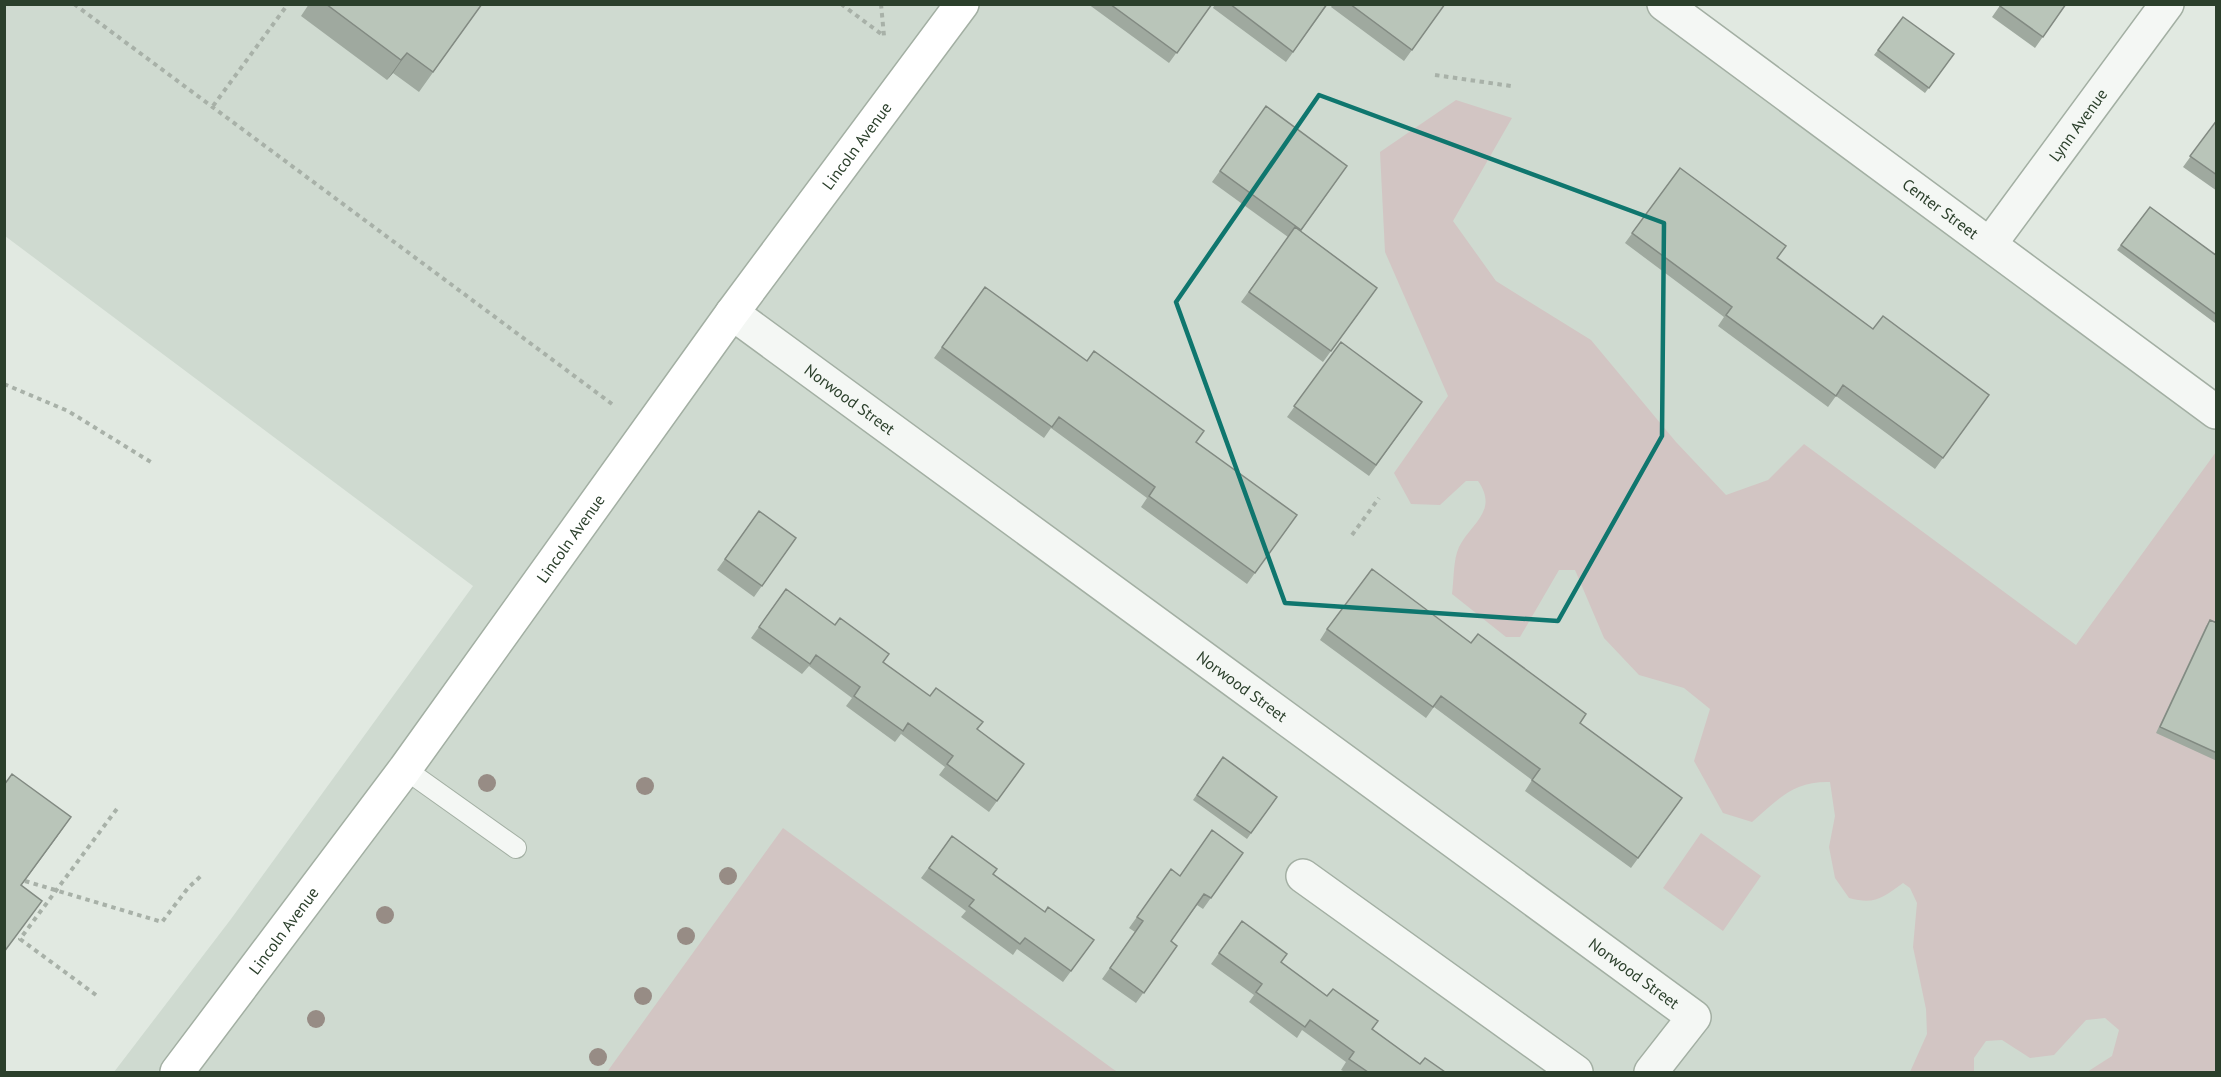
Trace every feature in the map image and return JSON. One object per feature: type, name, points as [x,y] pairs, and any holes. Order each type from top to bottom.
[{"type":"street","name":"Lincoln Avenue","points":[[177,1072],[405,769],[732,313],[962,4]]},
{"type":"street","name":"Center Street","points":[[1664,4],[2217,412]]},
{"type":"street","name":"Lynn Avenue","points":[[1990,244],[2167,4]]},
{"type":"street","name":"Norwood Street","points":[[732,313],[1694,1017],[1651,1072]]},
{"type":"street","points":[[1303,876],[1576,1072]]},
{"type":"lane","points":[[405,769],[516,848]]},
{"type":"path","points":[[213,106],[288,4]]},
{"type":"path","points":[[841,4],[884,36],[881,4]]},
{"type":"path","points":[[77,5],[612,404]]},
{"type":"path","points":[[1435,75],[1511,86]]},
{"type":"path","points":[[4,384],[68,411],[154,464]]},
{"type":"path","points":[[1352,535],[1379,498]]},
{"type":"path","points":[[96,995],[20,939],[119,806]]},
{"type":"path","points":[[25,881],[162,922],[188,888],[203,874]]},
{"type":"highlighted area","points":[[1319,95],[1664,223],[1662,436],[1558,621],[1285,603],[1176,302]]},
{"type":"shaded area","points":[[4,5],[1647,5],[2216,416],[2216,1072],[114,1072],[231,919],[473,586],[5,236]]},
{"type":"shaded area","points":[[1456,100],[1512,118],[1453,221],[1496,281],[1591,340],[1676,442],[1726,495],[1768,480],[1804,444],[2076,645],[2216,452],[2216,1072],[2087,1072],[2112,1056],[2119,1030],[2105,1018],[2086,1020],[2054,1055],[2030,1058],[2002,1040],[1986,1041],[1974,1058],[1974,1072],[1910,1072],[1927,1034],[1926,1009],[1913,947],[1917,903],[1910,888],[1903,883],[1878,899],[1865,901],[1849,898],[1835,878],[1829,847],[1835,816],[1830,782],[1817,782],[1796,788],[1752,822],[1723,813],[1694,761],[1710,709],[1684,688],[1639,675],[1604,638],[1575,570],[1559,570],[1520,637],[1506,637],[1452,594],[1457,552],[1481,516],[1486,501],[1484,491],[1478,481],[1466,481],[1440,505],[1411,504],[1394,473],[1448,396],[1385,252],[1380,152]]},
{"type":"shaded area","points":[[783,828],[1113,1069],[1118,1072],[607,1072]]},
{"type":"shaded area","points":[[1701,833],[1761,876],[1723,931],[1663,888]]},
{"type":"building","points":[[326,4],[482,4],[433,72],[407,53],[401,60]]},
{"type":"building","points":[[1110,4],[1212,4],[1177,53]]},
{"type":"building","points":[[1230,4],[1327,4],[1293,52]]},
{"type":"building","points":[[1350,4],[1445,4],[1412,50]]},
{"type":"building","points":[[2001,4],[2066,4],[2043,37],[2000,6]]},
{"type":"building","points":[[1903,17],[1954,54],[1929,88],[1878,50]]},
{"type":"building","points":[[1266,106],[1347,166],[1301,230],[1220,171]]},
{"type":"building","points":[[2217,120],[2217,175],[2190,156]]},
{"type":"building","points":[[1680,168],[1786,246],[1777,258],[1873,329],[1883,316],[1989,395],[1943,458],[1843,385],[1836,396],[1726,315],[1732,307],[1632,233]]},
{"type":"building","points":[[2150,207],[2217,256],[2217,315],[2121,245]]},
{"type":"building","points":[[1295,227],[1377,288],[1331,351],[1249,292]]},
{"type":"building","points":[[985,287],[1087,361],[1094,351],[1204,431],[1196,442],[1297,515],[1255,573],[1149,496],[1155,487],[1059,417],[1052,427],[942,347]]},
{"type":"building","points":[[1341,342],[1422,402],[1376,465],[1294,406]]},
{"type":"building","points":[[759,511],[796,538],[762,586],[725,559]]},
{"type":"building","points":[[1372,569],[1471,643],[1478,634],[1586,714],[1580,723],[1682,798],[1638,858],[1532,780],[1540,769],[1441,696],[1433,707],[1327,629]]},
{"type":"building","points":[[786,589],[835,625],[840,618],[889,654],[883,662],[930,696],[936,688],[983,722],[977,729],[1024,764],[997,801],[947,764],[953,756],[908,723],[903,731],[854,696],[860,687],[816,655],[810,664],[759,627]]},
{"type":"building","points":[[2210,620],[2217,623],[2217,753],[2160,727]]},
{"type":"building","points":[[1223,757],[1277,797],[1251,833],[1197,795]]},
{"type":"building","points":[[12,774],[71,817],[21,885],[42,901],[4,952],[4,785]]},
{"type":"building","points":[[1212,830],[1243,853],[1211,898],[1204,894],[1171,941],[1177,946],[1144,993],[1110,968],[1143,921],[1137,917],[1171,869],[1180,876]]},
{"type":"building","points":[[952,836],[997,869],[993,874],[1045,912],[1048,907],[1094,940],[1071,971],[1025,938],[1020,944],[969,906],[974,900],[929,868]]},
{"type":"building","points":[[1242,921],[1287,954],[1281,962],[1327,996],[1333,989],[1378,1021],[1372,1029],[1420,1064],[1425,1058],[1445,1072],[1368,1072],[1349,1059],[1354,1052],[1310,1020],[1305,1027],[1256,992],[1262,984],[1219,953]]}]
